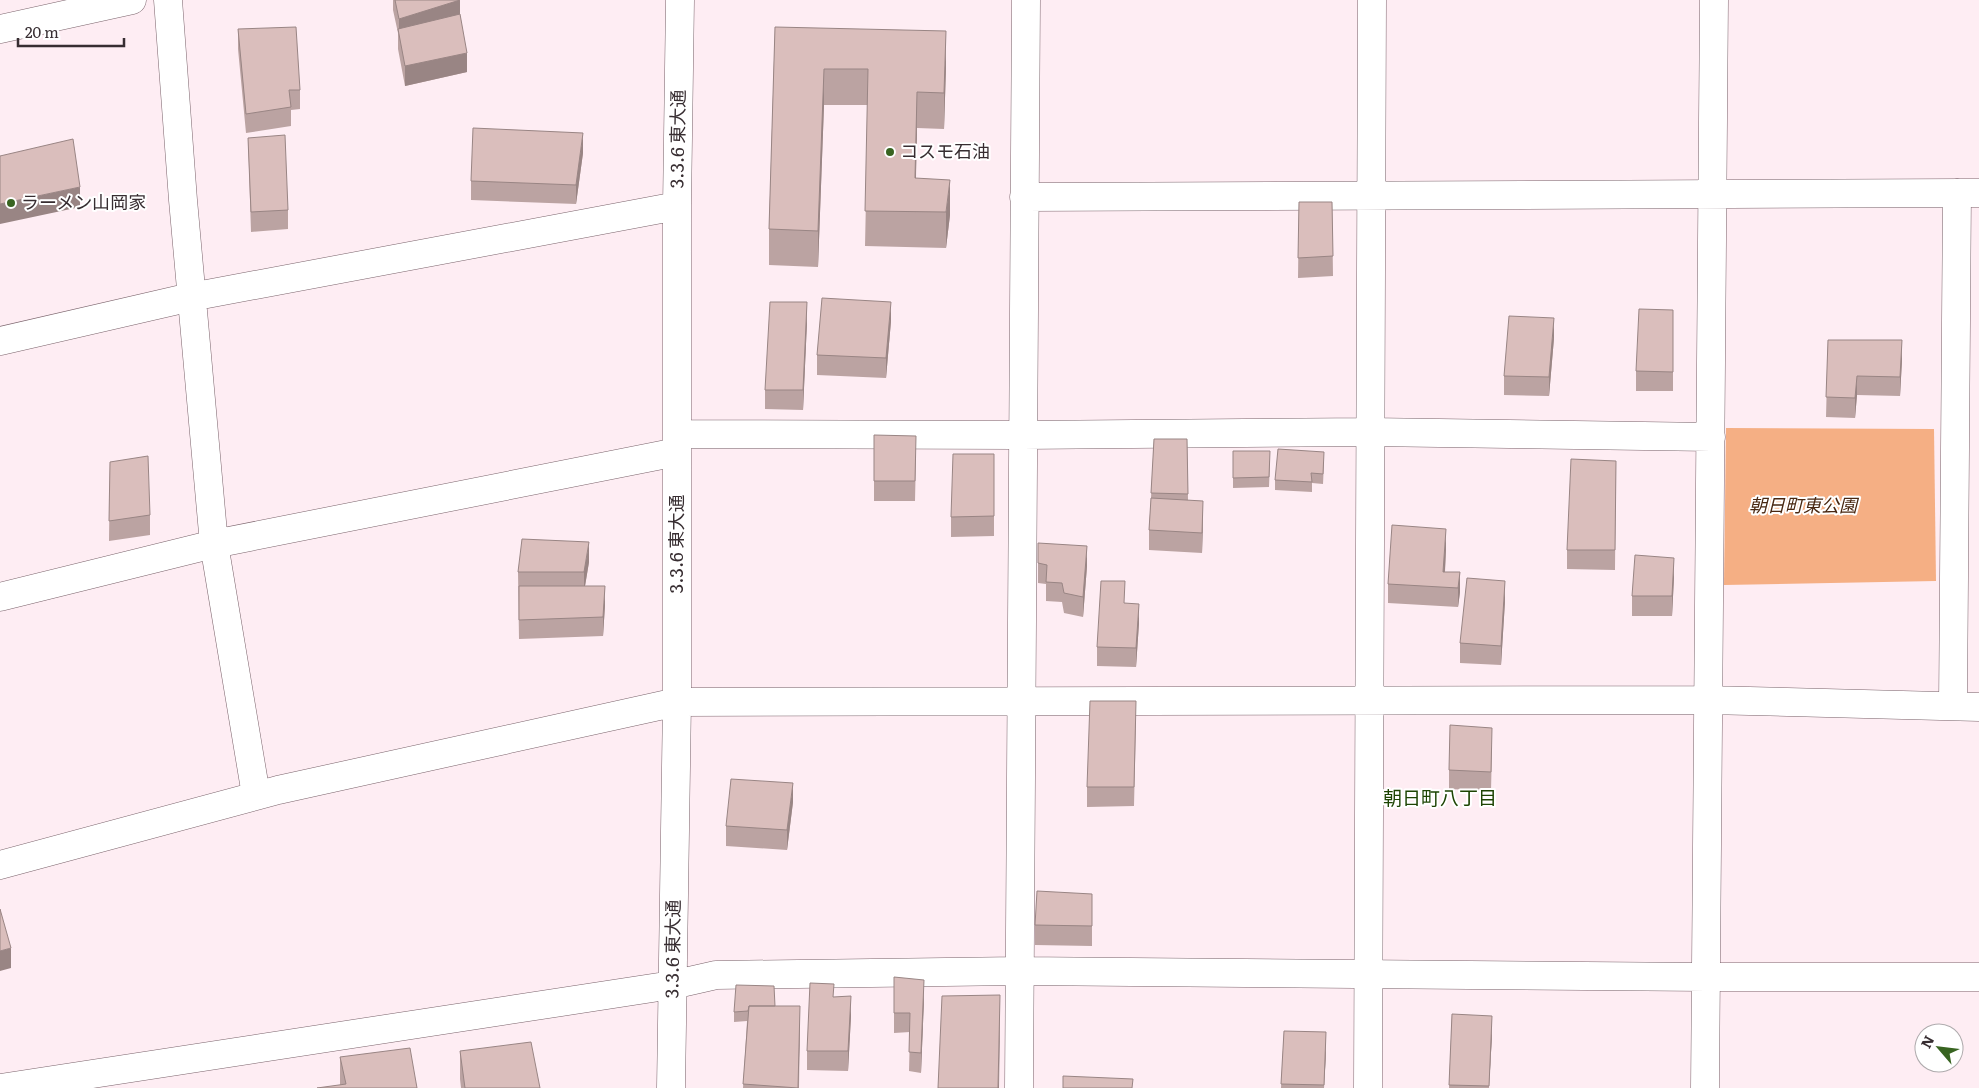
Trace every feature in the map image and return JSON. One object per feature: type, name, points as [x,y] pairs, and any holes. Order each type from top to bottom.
[{"type":"street","points":[[0,29],[132,0]]},
{"type":"street","points":[[168,0],[191,298],[214,544],[256,796]]},
{"type":"street","name":"3.3.6 東大通","points":[[671,1088],[677,702],[677,206],[680,0]]},
{"type":"street","points":[[1019,1088],[1026,0]]},
{"type":"street","points":[[1368,1088],[1372,0]]},
{"type":"street","points":[[1705,1088],[1714,0]]},
{"type":"street","points":[[0,865],[256,796],[677,702],[1370,699],[1708,700],[1966,707],[1968,193],[1712,195],[1372,194],[1024,198]]},
{"type":"street","points":[[0,341],[191,298],[677,206]]},
{"type":"street","points":[[0,597],[214,544],[677,443],[1023,436],[1370,432],[1711,437]]},
{"type":"street","points":[[1,1088],[672,985],[716,975],[1020,971],[1706,977],[1979,977]]},
{"type":"green space","name":"朝日町東公園","points":[[1726,428],[1934,429],[1936,581],[1724,585]]},
{"type":"building","points":[[395,0],[460,0],[399,19]]},
{"type":"building","points":[[460,14],[467,53],[405,66],[398,29]]},
{"type":"building","points":[[296,27],[300,90],[289,90],[291,107],[246,114],[238,29]]},
{"type":"building","points":[[775,27],[946,31],[944,93],[917,92],[915,178],[950,180],[946,212],[865,211],[868,69],[824,69],[818,231],[769,229]]},
{"type":"building","points":[[473,128],[583,133],[576,185],[471,181]]},
{"type":"building","points":[[285,135],[288,210],[251,212],[248,138]]},
{"type":"building","points":[[73,139],[80,187],[0,204],[0,156]]},
{"type":"building","points":[[1299,202],[1332,202],[1333,256],[1298,258]]},
{"type":"building","points":[[822,298],[891,302],[886,358],[817,355]]},
{"type":"building","points":[[770,302],[807,302],[803,390],[765,390]]},
{"type":"building","points":[[1639,309],[1673,310],[1673,372],[1636,371]]},
{"type":"building","points":[[1509,316],[1554,318],[1549,377],[1504,376]]},
{"type":"building","points":[[1828,340],[1902,340],[1900,377],[1857,376],[1855,398],[1826,397]]},
{"type":"building","points":[[874,435],[916,436],[915,481],[874,481]]},
{"type":"building","points":[[1154,439],[1187,439],[1188,494],[1151,493]]},
{"type":"building","points":[[1278,449],[1324,452],[1323,474],[1311,473],[1312,482],[1275,480]]},
{"type":"building","points":[[1233,451],[1270,451],[1269,477],[1233,478]]},
{"type":"building","points":[[953,454],[994,454],[994,516],[951,517]]},
{"type":"building","points":[[148,456],[150,515],[109,521],[110,462]]},
{"type":"building","points":[[1571,459],[1616,461],[1615,550],[1567,550]]},
{"type":"building","points":[[1151,498],[1203,501],[1202,533],[1149,530]]},
{"type":"building","points":[[1392,525],[1446,529],[1443,572],[1460,572],[1458,588],[1388,584]]},
{"type":"building","points":[[522,539],[589,542],[584,572],[518,572]]},
{"type":"building","points":[[1038,543],[1087,546],[1083,597],[1064,593],[1062,583],[1046,582],[1047,565],[1038,563]]},
{"type":"building","points":[[1635,555],[1674,558],[1672,596],[1632,596]]},
{"type":"building","points":[[1467,578],[1505,581],[1501,646],[1460,643]]},
{"type":"building","points":[[1101,581],[1125,581],[1124,603],[1139,604],[1136,648],[1097,647]]},
{"type":"building","points":[[519,586],[605,586],[603,617],[519,620]]},
{"type":"building","points":[[1090,701],[1136,701],[1134,787],[1087,787]]},
{"type":"building","points":[[1450,725],[1492,728],[1491,772],[1449,770]]},
{"type":"building","points":[[731,779],[793,783],[787,830],[726,826]]},
{"type":"building","points":[[1037,891],[1092,894],[1092,926],[1035,925]]},
{"type":"building","points":[[0,909],[11,948],[0,951]]},
{"type":"building","points":[[894,977],[924,980],[921,1053],[909,1052],[910,1013],[894,1013]]},
{"type":"building","points":[[810,983],[834,984],[833,997],[851,996],[848,1051],[807,1051]]},
{"type":"building","points":[[736,985],[774,986],[775,1006],[749,1006],[748,1011],[734,1012]]},
{"type":"building","points":[[1000,995],[998,1088],[938,1088],[942,996]]},
{"type":"building","points":[[749,1006],[800,1006],[798,1088],[743,1084]]},
{"type":"building","points":[[1452,1014],[1492,1016],[1489,1086],[1449,1085]]},
{"type":"building","points":[[1284,1031],[1326,1032],[1324,1085],[1281,1084]]},
{"type":"building","points":[[531,1042],[540,1088],[465,1088],[460,1051]]},
{"type":"building","points":[[410,1048],[417,1088],[317,1088],[346,1084],[340,1057]]},
{"type":"building","points":[[1063,1076],[1133,1079],[1132,1088],[1063,1088]]},
{"type":"place","name":"コスモ石油","points":[[890,152]]},
{"type":"place","name":"ラーメン山岡家","points":[[11,203]]},
{"type":"district","name":"朝日町八丁目","points":[[1440,798]]}]
